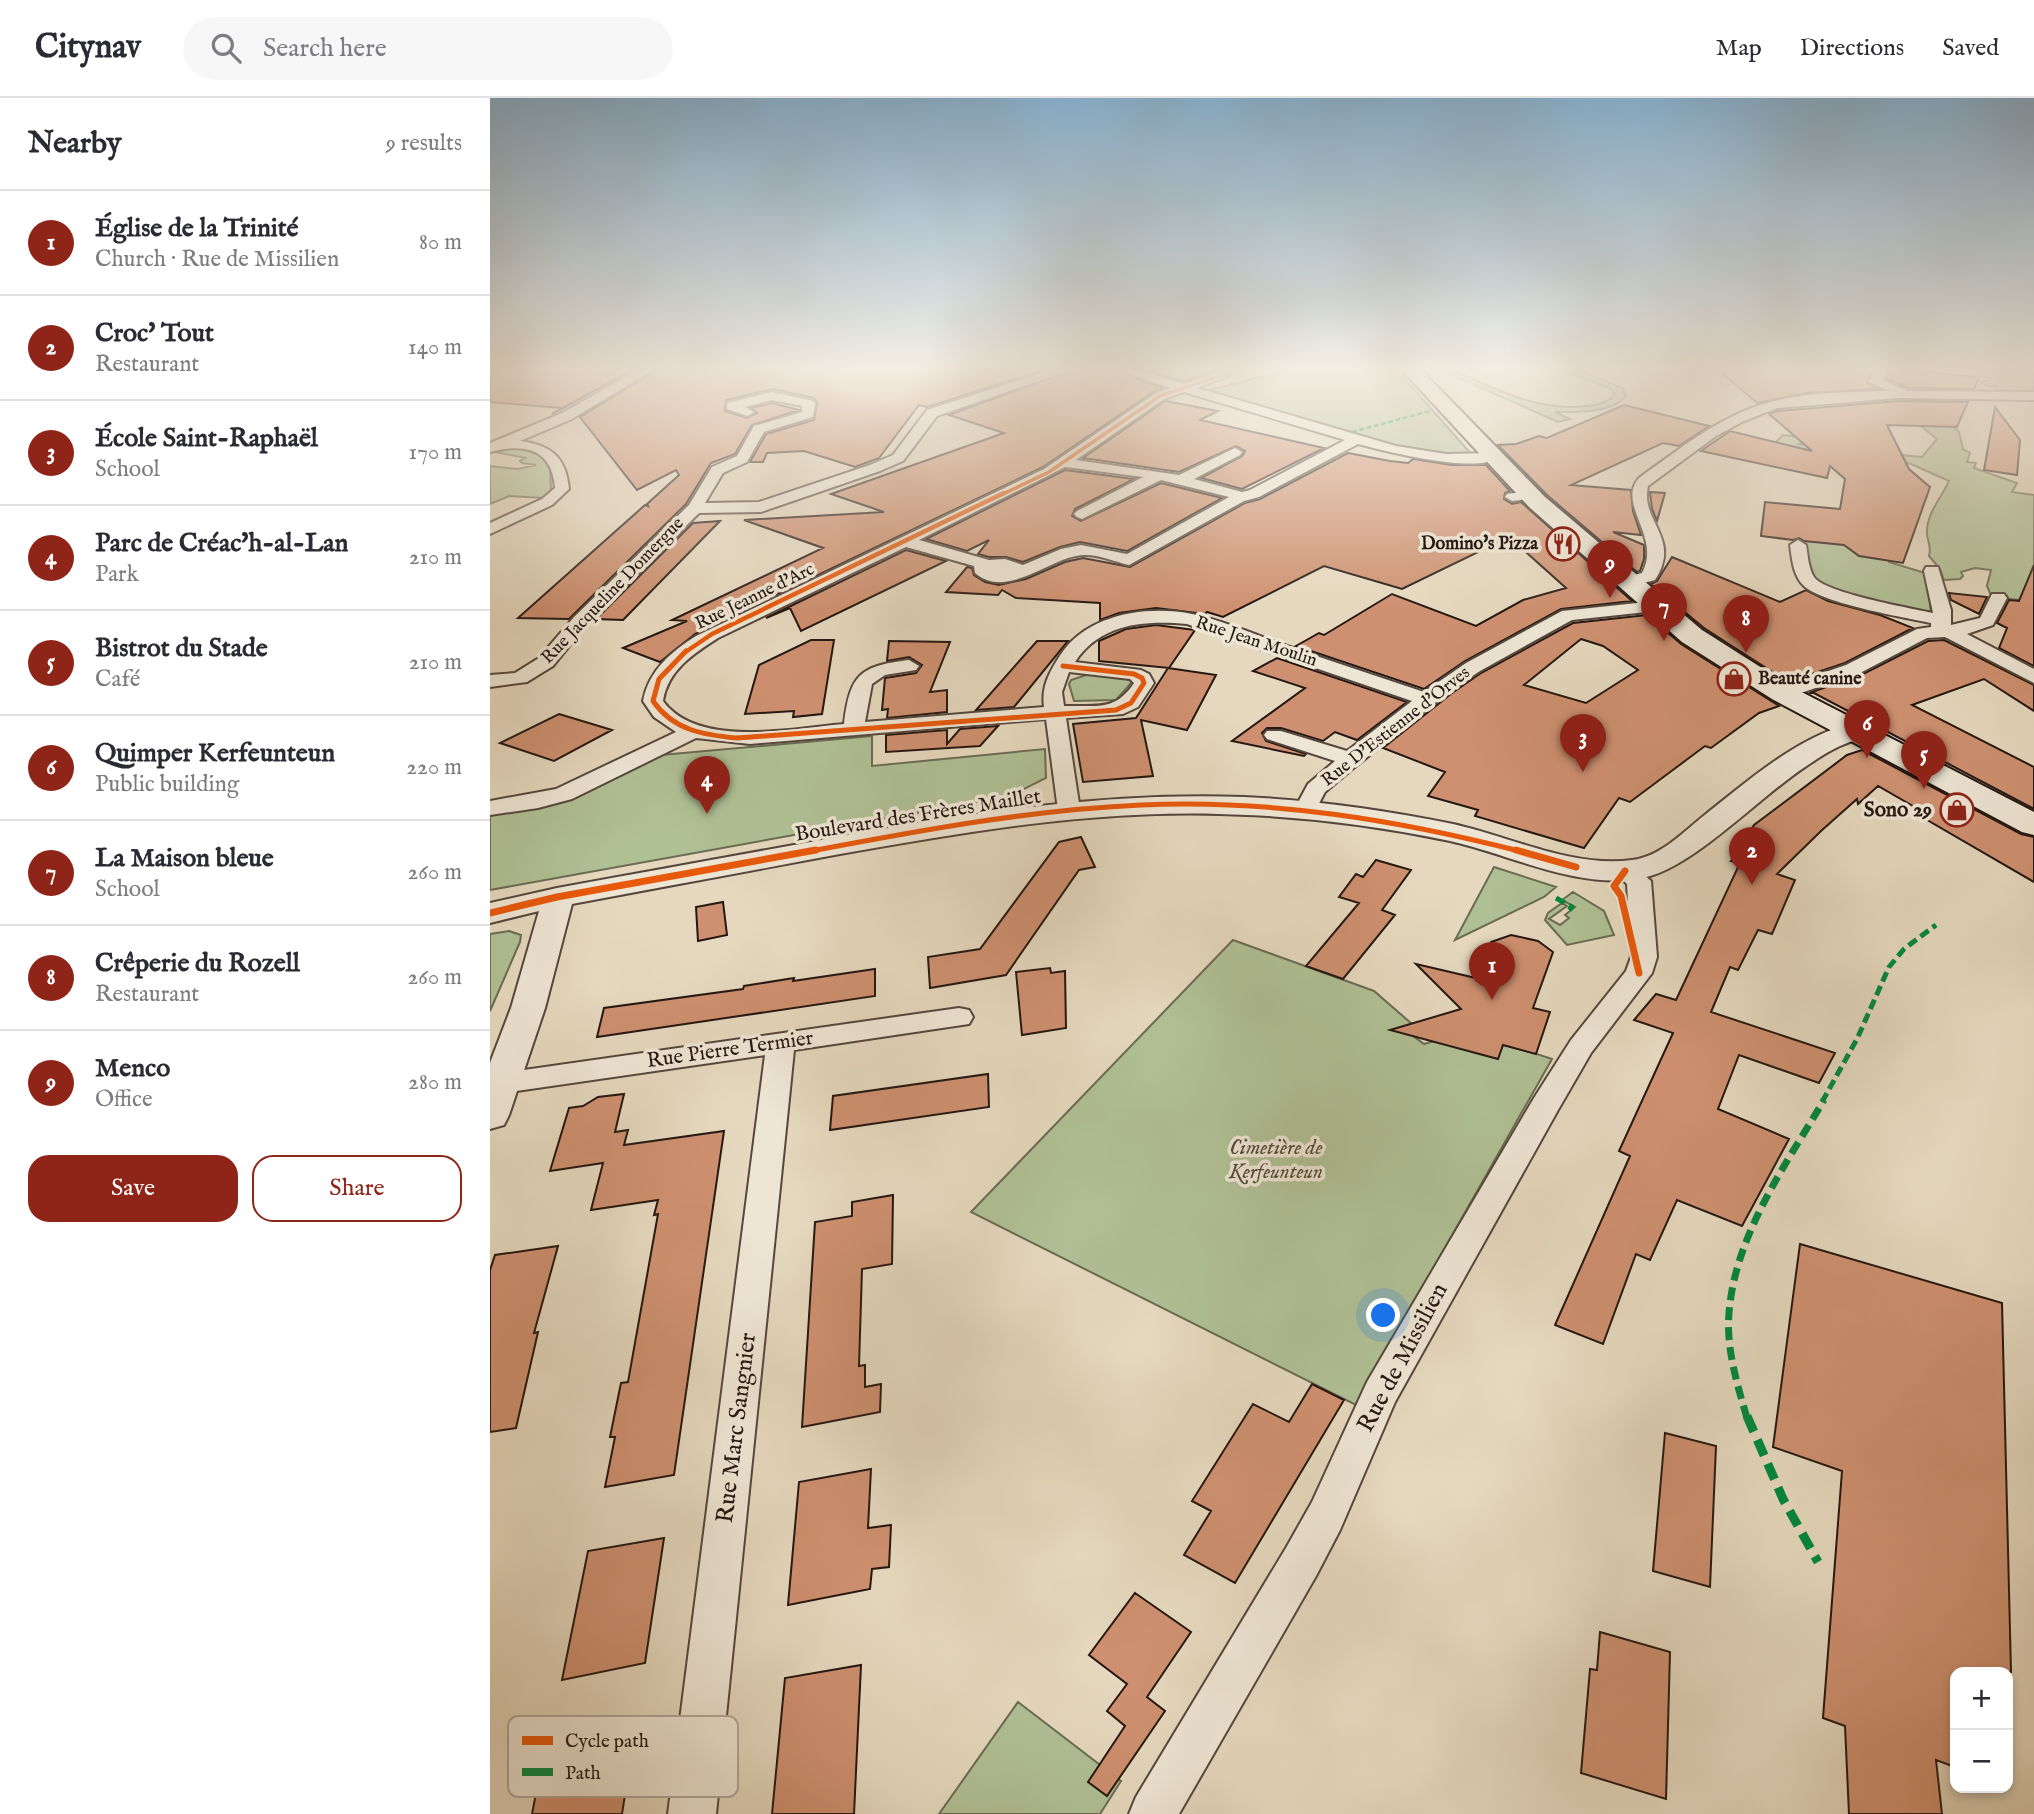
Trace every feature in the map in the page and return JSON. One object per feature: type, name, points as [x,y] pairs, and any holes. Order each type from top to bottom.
[{"type":"main road","points":[[1485,449],[1521,496],[1556,528],[1629,582],[1701,643],[1782,693],[2034,825]]},
{"type":"street","points":[[490,529],[547,502],[562,489],[559,467],[553,455],[539,449]]},
{"type":"street","name":"Rue Jacqueline Domergue","points":[[490,681],[520,678],[546,662],[580,621],[695,508],[717,470],[742,459],[748,449]]},
{"type":"street","points":[[695,508],[761,507],[863,473],[898,458],[905,449]]},
{"type":"street","name":"Rue Jeanne d'Arc","points":[[1063,666],[1134,674],[1142,678],[1144,683],[1131,703],[1116,710],[750,738],[720,737],[694,731],[666,718],[653,701],[660,680],[683,654],[726,627],[907,542],[1065,463],[1084,449]]},
{"type":"street","points":[[907,542],[988,565],[981,569],[988,575],[1012,576],[1022,570],[1044,566],[1071,551],[1091,551],[1129,560],[1239,497],[1254,494],[1337,449]]},
{"type":"street","points":[[1391,449],[1440,457],[1492,457]]},
{"type":"street","points":[[1629,582],[1649,576],[1654,565],[1656,534],[1640,505],[1639,489],[1687,449]]},
{"type":"street","points":[[1181,480],[1235,452]]},
{"type":"street","points":[[1065,463],[1158,475],[1232,492],[1239,497]]},
{"type":"street","points":[[1082,514],[1158,475]]},
{"type":"street","points":[[1798,545],[1807,579],[1812,585],[1944,626],[1967,629],[1987,621],[1998,598]]},
{"type":"street","points":[[1932,571],[1944,626]]},
{"type":"street","name":"Rue D'Estienne d'Orves","points":[[1305,810],[1316,789],[1350,760],[1427,699],[1473,667],[1568,615],[1656,606]]},
{"type":"street","name":"Rue Jean Moulin","points":[[1055,713],[1052,692],[1063,666],[1078,642],[1106,626],[1140,617],[1179,618],[1209,625],[1427,699]]},
{"type":"street","points":[[1782,693],[1853,669],[1923,633],[1944,626],[2034,677]]},
{"type":"street","points":[[854,730],[859,687],[863,680],[883,669],[909,666]]},
{"type":"street","points":[[1055,713],[1069,810]]},
{"type":"street","name":"Boulevard des Frères Maillet","points":[[490,913],[557,897],[970,822],[1069,810],[1184,804],[1305,810],[1452,833],[1583,869],[1625,871],[1650,868],[1668,859],[1769,778],[1824,743],[1846,725]]},
{"type":"street","points":[[490,808],[538,802],[564,794],[694,731]]},
{"type":"street","points":[[1274,735],[1350,760]]},
{"type":"street","name":"Rue de Missilien","points":[[1153,1814],[1301,1562],[1326,1516],[1372,1410],[1545,1106],[1581,1047],[1639,973],[1644,947],[1639,881],[1625,871]]},
{"type":"street","points":[[490,1115],[542,961],[557,897]]},
{"type":"street","name":"Boulevard des Frères Maillet","points":[[490,902],[557,897]]},
{"type":"street","name":"Rue Pierre Termier","points":[[502,1083],[959,1017]]},
{"type":"street","name":"Rue Marc Sangnier","points":[[703,1716],[781,1042]]},
{"type":"green space","points":[[522,449],[543,456],[550,469],[551,490],[544,498],[509,496],[490,504],[490,466],[518,469],[536,465],[520,461],[525,458],[490,451]]},
{"type":"green space","points":[[1408,449],[1467,449],[1473,456],[1455,457]]},
{"type":"green space","points":[[1838,449],[1922,457],[1929,449],[1963,449],[1970,453],[1967,462],[1976,463],[1974,468],[2017,483],[2012,492],[2034,495],[2034,601],[2009,599],[2003,604],[1993,600],[1987,586],[1991,570],[1975,568],[1961,572],[1963,576],[1960,579],[1944,580],[1940,569],[1929,556],[1927,526],[1949,481],[1898,461],[1768,450]]},
{"type":"green space","points":[[1802,541],[1843,542],[1892,552],[1889,562],[1925,573],[1931,610],[1928,614],[1818,586],[1808,569]]},
{"type":"green space","points":[[1089,674],[1123,677],[1132,682],[1116,700],[1074,701],[1069,684],[1071,680]]},
{"type":"green space","points":[[872,736],[872,766],[1045,749],[1046,778],[1010,796],[490,890],[490,815],[536,808],[585,792],[661,755]]},
{"type":"green space","points":[[1494,867],[1556,887],[1544,897],[1455,940]]},
{"type":"green space","points":[[1573,892],[1604,911],[1614,935],[1567,945],[1545,920],[1548,913],[1562,903],[1567,906],[1549,919],[1560,925],[1569,918],[1565,915],[1575,907],[1562,900]]},
{"type":"green space","points":[[509,931],[521,935],[520,942],[490,1011],[490,934]]},
{"type":"green space","name":"Cimetière de Kerfeunteun","points":[[1233,940],[1374,991],[1412,1024],[1408,1032],[1424,1044],[1453,1039],[1488,1042],[1552,1059],[1356,1405],[971,1212]]},
{"type":"green space","points":[[1018,1702],[1121,1781],[1100,1814],[939,1814]]},
{"type":"building","points":[[605,449],[738,449],[735,454],[711,463],[686,504],[569,619],[518,618],[645,505],[648,506],[647,504],[679,475],[676,470],[637,490]]},
{"type":"building","points":[[757,449],[886,449],[879,458],[855,467],[804,451],[767,453],[763,462],[750,462]]},
{"type":"building","points":[[958,449],[1069,449],[1043,467],[695,634],[660,662],[623,648],[687,621],[672,620],[823,548],[744,520],[884,512],[831,494]]},
{"type":"building","points":[[1096,449],[1229,449],[1179,472],[1083,458]]},
{"type":"building","points":[[1242,449],[1322,449],[1242,489],[1201,478],[1242,456],[1245,451]]},
{"type":"building","points":[[1502,449],[1650,449],[1571,485],[1631,490],[1633,511],[1641,535],[1613,532],[1644,545],[1644,559],[1640,571],[1637,572],[1547,495]]},
{"type":"building","points":[[1810,449],[1899,449],[1909,469],[1930,487],[1903,563],[1859,556],[1844,545],[1804,541],[1799,538],[1793,540],[1761,536],[1765,502],[1840,509],[1845,479],[1830,466],[1827,478],[1701,451],[1812,451]]},
{"type":"building","points":[[1988,449],[2019,449],[2017,475],[1984,470]]},
{"type":"building","points":[[1348,453],[1408,463],[1413,459],[1452,465],[1486,465],[1510,491],[1505,493],[1504,499],[1512,504],[1521,502],[1632,601],[1561,609],[1465,661],[1424,689],[1296,646],[1319,633],[1324,635],[1392,594],[1476,626],[1523,600],[1566,588],[1509,537],[1402,589],[1324,566],[1223,617],[1207,612],[1205,614],[1156,608],[1119,613],[1100,620],[1100,603],[1016,598],[1002,590],[998,595],[946,592],[967,567],[972,568],[974,575],[985,582],[999,585],[1026,579],[1065,562],[1083,558],[1130,567],[1245,503],[1260,499]]},
{"type":"building","points":[[1065,470],[1134,479],[1075,509],[1072,516],[1081,521],[1161,483],[1222,498],[1127,551],[1080,542],[1023,562],[978,554],[989,540],[967,551],[926,539]]},
{"type":"building","points":[[1650,492],[1665,493],[1657,521],[1652,509]]},
{"type":"building","points":[[720,521],[623,620],[596,619],[693,523]]},
{"type":"building","points":[[906,550],[946,561],[801,631],[790,608],[766,618]]},
{"type":"building","points":[[1672,557],[1780,602],[1806,590],[1828,601],[1880,615],[1913,628],[1845,663],[1788,682],[1704,628],[1651,584],[1657,581]]},
{"type":"building","points":[[2034,565],[2034,666],[1999,648],[2007,628],[1997,623],[2009,600],[2019,601]]},
{"type":"building","points":[[1949,593],[1987,597],[1979,614],[1951,600]]},
{"type":"building","points":[[1647,615],[1681,644],[1779,706],[1759,713],[1711,748],[1705,746],[1630,802],[1619,798],[1584,848],[1475,816],[1478,810],[1428,796],[1445,772],[1383,748],[1481,673],[1573,623]],"holes":[[[1581,639],[1603,646],[1638,670],[1586,703],[1524,685]]]},
{"type":"building","points":[[1156,625],[1195,630],[1169,668],[1099,661],[1099,641],[1126,629]]},
{"type":"building","points":[[811,640],[834,640],[822,714],[793,717],[794,711],[745,714],[759,665]]},
{"type":"building","points":[[1944,640],[2034,685],[2034,711],[1984,679],[1912,705],[2034,767],[2034,809],[1814,693],[1809,693],[1861,675],[1928,641]]},
{"type":"building","points":[[889,641],[950,642],[930,692],[947,690],[947,712],[887,718],[888,709],[882,710],[885,678],[916,673],[922,665],[909,657],[887,661]]},
{"type":"building","points":[[1037,641],[1068,641],[1014,707],[976,710]]},
{"type":"building","points":[[1277,658],[1407,702],[1357,740],[1335,732],[1323,741],[1281,728],[1267,728],[1262,733],[1266,741],[1306,754],[1304,756],[1232,741],[1305,688],[1253,671]]},
{"type":"building","points":[[1168,668],[1216,675],[1187,730],[1141,720],[1153,776],[1083,782],[1073,724],[1136,718]]},
{"type":"building","points":[[559,714],[612,730],[554,761],[500,743]]},
{"type":"building","points":[[998,726],[980,746],[886,752],[886,735],[947,730],[947,744],[960,729]]},
{"type":"building","points":[[1862,750],[2021,834],[2034,837],[2034,882],[1922,817],[1925,813],[1878,786],[1858,804],[1857,799],[1821,831],[1777,874],[1795,880],[1772,934],[1758,930],[1738,970],[1730,967],[1711,1012],[1835,1053],[1819,1083],[1739,1055],[1718,1109],[1789,1139],[1742,1226],[1677,1200],[1650,1260],[1636,1254],[1603,1344],[1555,1325],[1630,1156],[1619,1151],[1673,1033],[1634,1020],[1656,994],[1676,1000],[1740,863],[1731,861],[1754,825],[1847,755]]},
{"type":"building","points":[[1081,837],[1095,867],[1079,870],[1006,975],[930,988],[928,957],[980,949],[1059,842]]},
{"type":"building","points":[[1376,860],[1411,870],[1382,910],[1395,915],[1343,979],[1306,966],[1359,903],[1339,897],[1356,874],[1363,877]]},
{"type":"building","points":[[723,902],[727,935],[698,941],[696,907]]},
{"type":"building","points":[[1511,935],[1538,941],[1553,952],[1533,1008],[1550,1012],[1536,1054],[1503,1045],[1498,1059],[1390,1030],[1461,1009],[1416,964],[1476,978],[1491,942]]},
{"type":"building","points":[[1050,968],[1051,973],[1065,971],[1066,1028],[1022,1035],[1016,972]]},
{"type":"building","points":[[875,969],[875,996],[597,1037],[604,1008],[743,989],[744,986],[794,978],[793,981]]},
{"type":"building","points":[[988,1074],[989,1107],[830,1130],[833,1096]]},
{"type":"building","points":[[624,1094],[615,1132],[628,1130],[624,1145],[724,1131],[674,1475],[605,1487],[615,1437],[610,1437],[621,1383],[628,1382],[658,1214],[654,1215],[658,1200],[591,1210],[603,1163],[550,1171],[569,1108],[583,1106],[598,1097]]},
{"type":"building","points":[[893,1195],[892,1264],[862,1269],[859,1366],[865,1365],[865,1387],[881,1384],[880,1412],[802,1427],[815,1222],[852,1216],[852,1202]]},
{"type":"building","points":[[1800,1244],[2002,1303],[2011,1667],[1950,1667],[1950,1765],[1936,1760],[1942,1814],[1849,1814],[1845,1726],[1823,1718],[1842,1471],[1773,1447]]},
{"type":"building","points":[[558,1246],[534,1333],[538,1332],[516,1428],[490,1432],[490,1270],[495,1255]]},
{"type":"building","points":[[1312,1384],[1344,1400],[1235,1583],[1184,1555],[1211,1511],[1192,1501],[1253,1404],[1289,1422]]},
{"type":"building","points":[[1665,1433],[1716,1446],[1710,1587],[1653,1571]]},
{"type":"building","points":[[871,1469],[868,1528],[891,1525],[889,1567],[872,1569],[870,1589],[788,1605],[799,1482]]},
{"type":"building","points":[[664,1538],[645,1663],[562,1680],[588,1551]]},
{"type":"building","points":[[1135,1593],[1191,1632],[1147,1697],[1165,1711],[1107,1796],[1088,1782],[1125,1726],[1107,1711],[1127,1684],[1089,1655]]},
{"type":"building","points":[[1600,1632],[1670,1652],[1666,1799],[1581,1773],[1590,1669],[1597,1670]]},
{"type":"building","points":[[861,1665],[854,1814],[772,1814],[785,1678]]},
{"type":"building","points":[[535,1797],[625,1797],[622,1814],[532,1814]]},
{"type":"marked path","points":[[1556,898],[1572,907],[1569,910]]},
{"type":"marked path","points":[[1818,1562],[1766,1464],[1738,1390],[1728,1315],[1733,1280],[1764,1203],[1865,1024],[1885,973],[1904,949],[1936,925]]},
{"type":"cycle path","points":[[1063,666],[1134,674],[1142,678],[1144,683],[1131,703],[1116,710],[1033,714],[750,738],[695,732],[671,721],[653,701],[659,679],[666,670],[683,653],[712,634],[1049,472],[1082,449]]},
{"type":"cycle path","points":[[490,913],[557,897],[936,828],[1060,811],[1143,805],[1284,808],[1383,821],[1480,841],[1576,867]]},
{"type":"cycle path","points":[[1625,871],[1614,886],[1621,896],[1639,973]]},
{"type":"place","name":"Domino's Pizza","points":[[1563,544]]},
{"type":"place","name":"Menco","points":[[1610,598]]},
{"type":"place","name":"La Maison bleue","points":[[1664,641]]},
{"type":"place","name":"Crêperie du Rozell","points":[[1746,653]]},
{"type":"place","name":"Beauté canine","points":[[1734,679]]},
{"type":"place","name":"Quimper Kerfeunteun","points":[[1867,758]]},
{"type":"place","name":"École Saint-Raphaël","points":[[1583,772]]},
{"type":"place","name":"Bistrot du Stade","points":[[1924,789]]},
{"type":"place","name":"Sono 29","points":[[1957,810]]},
{"type":"place","name":"Parc de Créac'h-al-Lan","points":[[707,814]]},
{"type":"place","name":"Croc' Tout","points":[[1752,885]]},
{"type":"place","name":"Église de la Trinité","points":[[1492,1000]]}]
